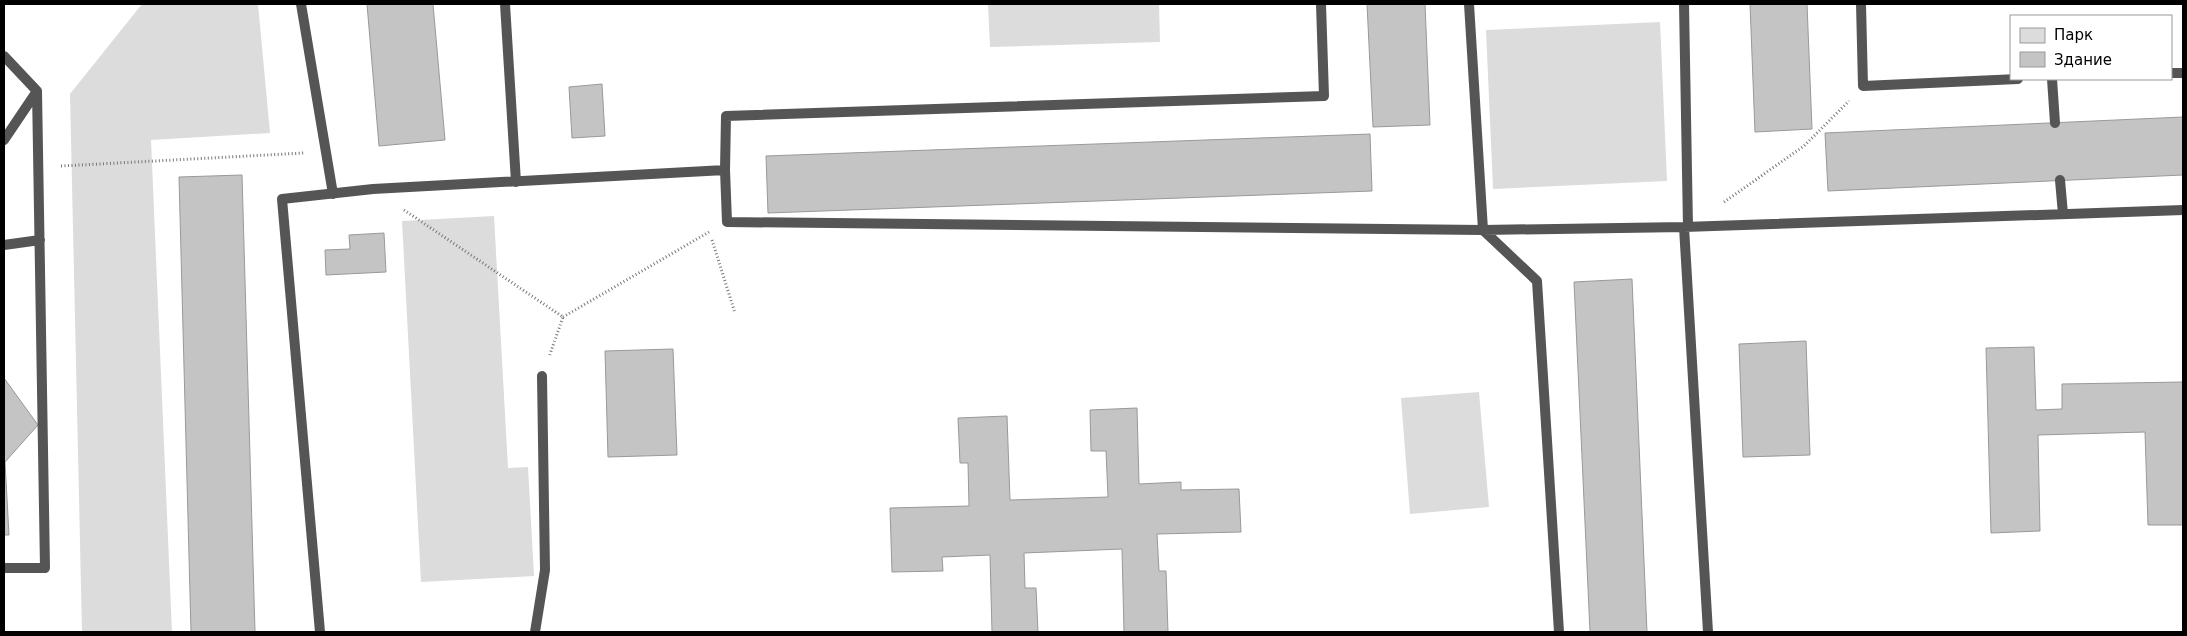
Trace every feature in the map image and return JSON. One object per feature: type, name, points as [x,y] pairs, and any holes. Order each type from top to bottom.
[{"type":"lane","points":[[301,4],[327,152],[332,194]]},
{"type":"lane","points":[[505,4],[516,182]]},
{"type":"lane","points":[[1321,4],[1324,96],[726,116],[725,170],[727,222],[1482,230],[1686,227],[2183,210]]},
{"type":"lane","points":[[1469,4],[1482,230],[1537,281],[1559,632]]},
{"type":"lane","points":[[1684,4],[1686,227],[1708,632]]},
{"type":"lane","points":[[1861,4],[1863,86],[2010,79]]},
{"type":"lane","points":[[4,56],[37,90],[44,568],[4,568]]},
{"type":"lane","points":[[2052,80],[2056,123]]},
{"type":"lane","points":[[4,140],[37,90]]},
{"type":"lane","points":[[320,632],[282,199],[372,189],[725,170]]},
{"type":"lane","points":[[2060,180],[2063,214]]},
{"type":"lane","points":[[4,245],[40,240]]},
{"type":"lane","points":[[535,632],[545,570],[542,376]]},
{"type":"path","points":[[1719,205],[1804,146],[1863,86]]},
{"type":"path","points":[[39,167],[327,152]]},
{"type":"path","points":[[372,189],[563,317]]},
{"type":"path","points":[[542,376],[563,317],[710,232],[735,313]]},
{"type":"green space","points":[[142,4],[258,4],[270,133],[151,140],[172,632],[82,632],[70,94]]},
{"type":"green space","points":[[988,4],[1159,4],[1160,42],[990,47]]},
{"type":"green space","points":[[1660,22],[1667,181],[1493,189],[1486,30]]},
{"type":"green space","points":[[494,216],[508,468],[528,467],[534,576],[421,582],[402,221]]},
{"type":"green space","points":[[1479,392],[1489,507],[1410,514],[1401,398]]},
{"type":"building","points":[[367,4],[433,4],[445,140],[379,146]]},
{"type":"building","points":[[1367,4],[1425,4],[1430,125],[1373,127]]},
{"type":"building","points":[[1750,4],[1807,4],[1812,129],[1755,132]]},
{"type":"building","points":[[602,84],[605,136],[572,138],[569,87]]},
{"type":"building","points":[[2183,117],[2183,175],[1828,191],[1825,133]]},
{"type":"building","points":[[1370,134],[1372,191],[768,213],[766,156]]},
{"type":"building","points":[[242,175],[255,632],[191,632],[179,177]]},
{"type":"building","points":[[384,233],[386,272],[326,275],[325,250],[350,249],[349,235]]},
{"type":"building","points":[[1632,279],[1647,632],[1590,632],[1574,282]]},
{"type":"building","points":[[1806,341],[1810,455],[1743,457],[1739,344]]},
{"type":"building","points":[[2034,347],[2036,410],[2062,409],[2062,384],[2183,382],[2183,525],[2148,525],[2145,432],[2038,435],[2040,531],[1991,533],[1986,348]]},
{"type":"building","points":[[673,349],[677,455],[608,457],[605,351]]},
{"type":"building","points":[[4,378],[38,425],[5,462],[9,535],[4,535]]},
{"type":"building","points":[[1137,408],[1139,484],[1181,482],[1181,490],[1239,489],[1241,532],[1157,534],[1159,571],[1166,571],[1168,632],[1124,632],[1122,549],[1024,553],[1025,588],[1036,588],[1038,632],[992,632],[990,555],[942,557],[943,571],[892,572],[890,508],[969,506],[968,463],[960,463],[958,418],[1007,416],[1010,500],[1108,497],[1106,451],[1091,451],[1090,410]]}]
